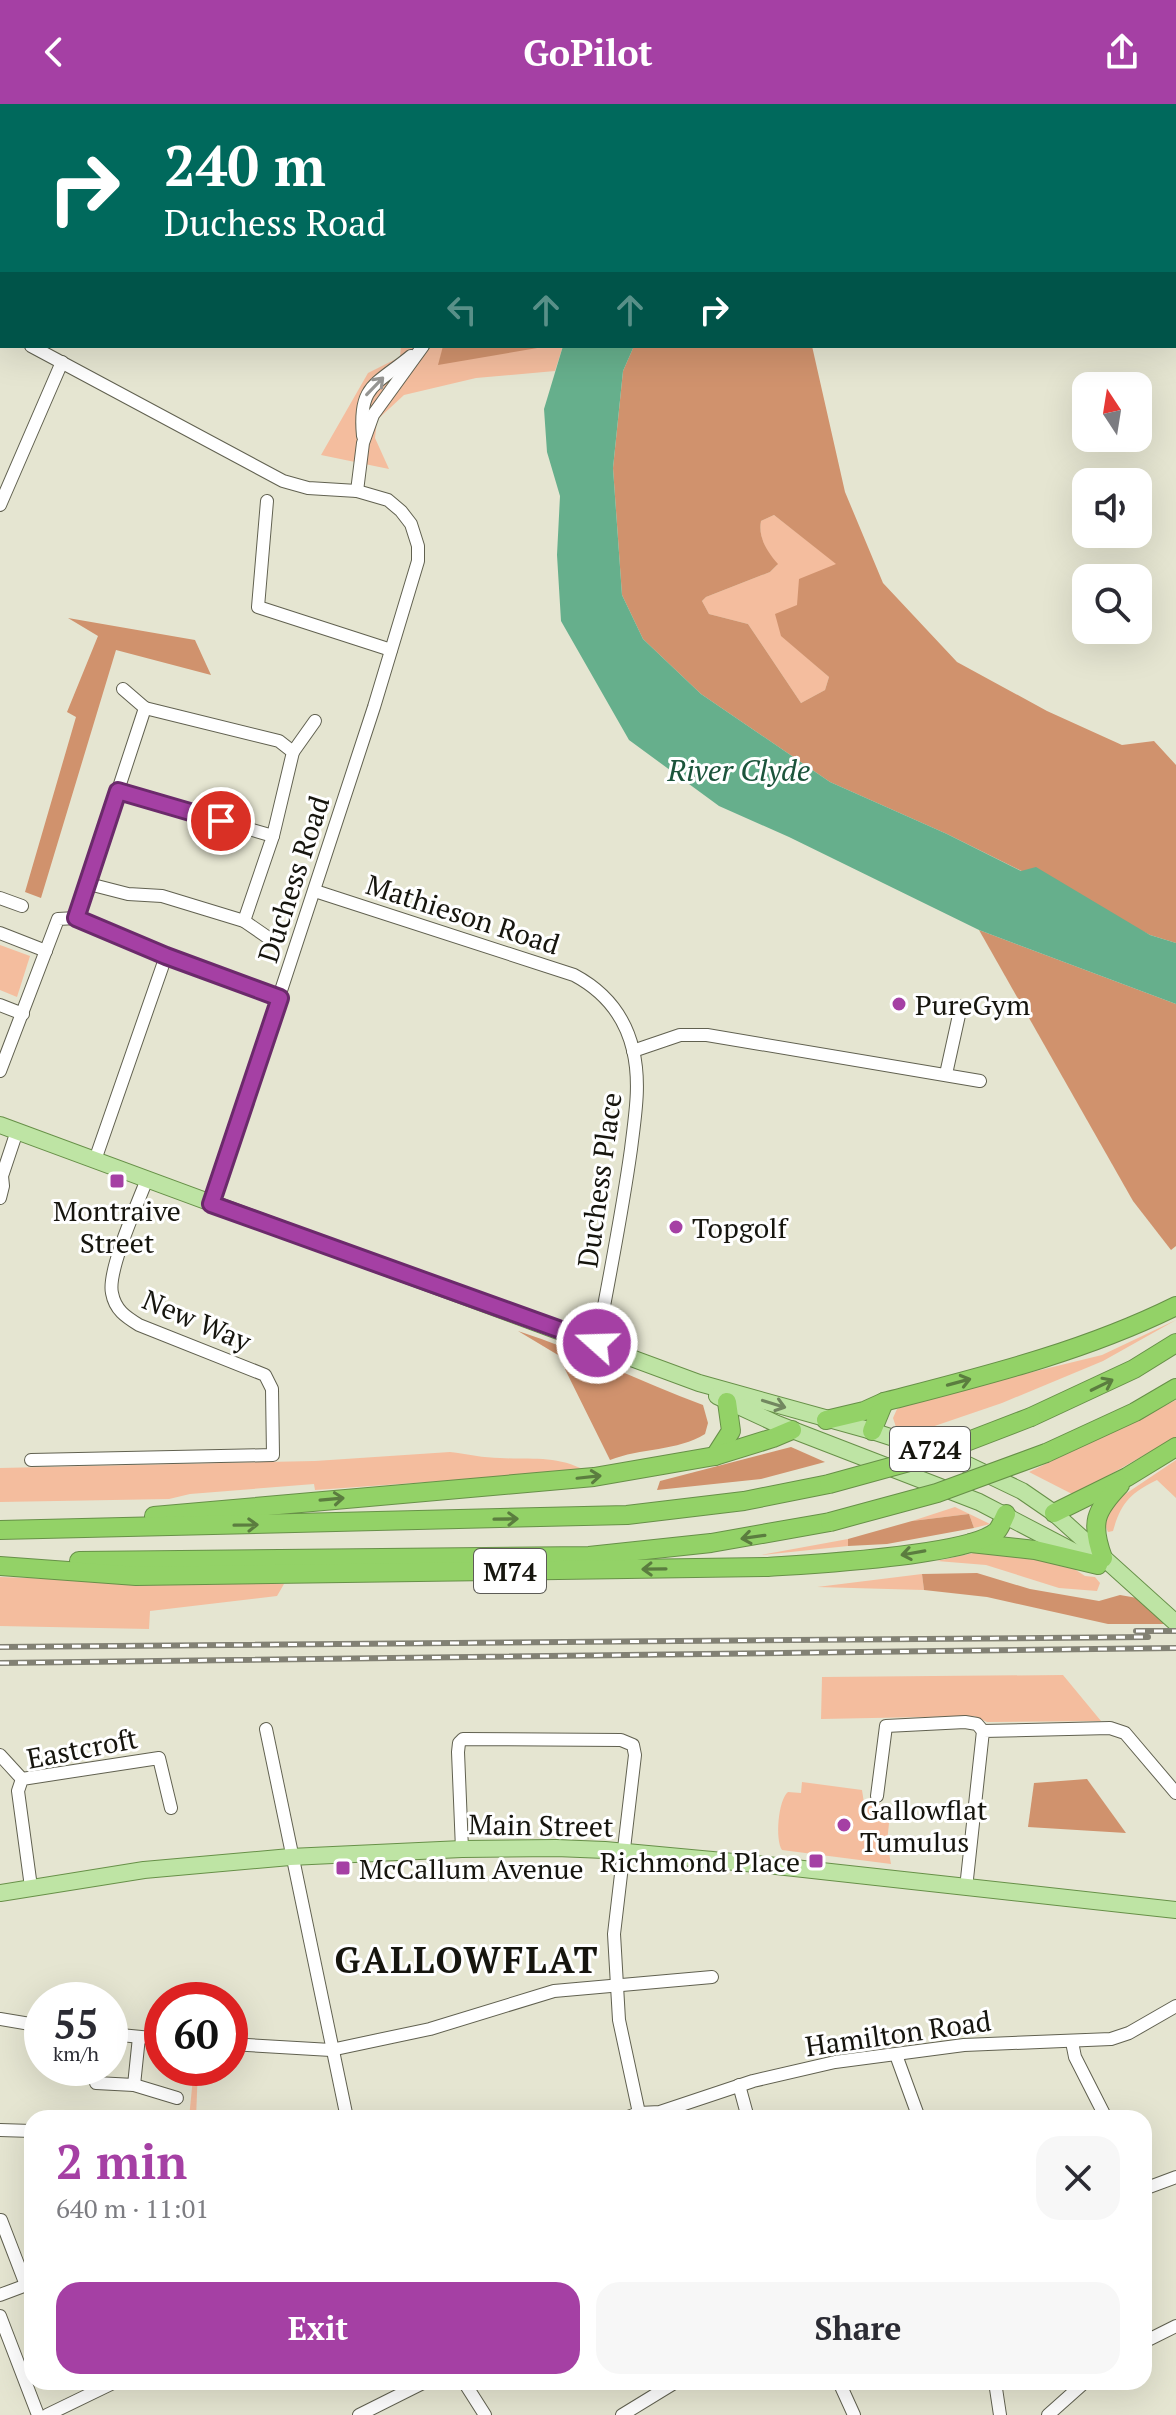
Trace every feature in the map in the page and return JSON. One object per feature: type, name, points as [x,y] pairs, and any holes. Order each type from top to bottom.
[{"type":"highway","points":[[826,1420],[1034,1363],[1129,1329],[1176,1306]]},
{"type":"highway","name":"M74","points":[[2,1530],[627,1515],[744,1501],[829,1484],[927,1457],[1031,1417],[1134,1369],[1176,1343]]},
{"type":"highway","name":"M74","points":[[0,1564],[589,1556],[711,1543],[830,1522],[937,1493],[1046,1453],[1135,1412],[1176,1388]]},
{"type":"highway","points":[[715,1456],[731,1431],[727,1402]]},
{"type":"highway","points":[[872,1431],[884,1402]]},
{"type":"highway","name":"M74","points":[[2,1530],[594,1477],[715,1456],[792,1430]]},
{"type":"highway","points":[[1054,1513],[1127,1477],[1176,1447]]},
{"type":"highway","points":[[1100,1561],[1095,1526],[1097,1515],[1101,1504],[1127,1477]]},
{"type":"highway","name":"M74","points":[[0,1564],[136,1576],[768,1567],[863,1560],[969,1543],[995,1532],[1010,1517]]},
{"type":"highway","name":"M74","points":[[969,1543],[1100,1561]]},
{"type":"main road","name":"A724","points":[[0,1125],[699,1383],[872,1431],[949,1456],[1022,1491],[1054,1513],[1100,1561]]},
{"type":"main road","name":"A724","points":[[699,1383],[727,1402],[1010,1517],[1100,1561],[1174,1618]]},
{"type":"main road","points":[[792,1430],[826,1420]]},
{"type":"main road","points":[[872,1431],[873,1447],[892,1469]]},
{"type":"main road","points":[[982,1471],[1010,1517],[1031,1520],[1054,1513]]},
{"type":"main road","name":"Main Street","points":[[0,1893],[144,1870],[290,1857],[542,1848],[623,1851],[1176,1910]]},
{"type":"street","points":[[35,348],[283,481],[308,488],[357,491],[363,443],[379,404],[422,348]]},
{"type":"street","points":[[0,505],[62,362]]},
{"type":"street","name":"Duchess Road","points":[[211,1204],[315,891],[417,567],[417,538],[407,517],[388,500],[357,491]]},
{"type":"street","points":[[267,501],[258,607],[391,650]]},
{"type":"street","points":[[123,689],[145,708],[279,741],[293,752]]},
{"type":"street","points":[[76,918],[145,708]]},
{"type":"street","points":[[244,921],[273,836],[293,752],[315,721]]},
{"type":"street","points":[[118,791],[273,836]]},
{"type":"street","points":[[89,884],[128,894],[162,896],[244,921],[273,941]]},
{"type":"street","name":"Mathieson Road","points":[[315,891],[574,975],[595,986]]},
{"type":"street","points":[[0,898],[22,906]]},
{"type":"street","points":[[0,1071],[58,919],[76,918],[166,956],[280,998]]},
{"type":"street","points":[[0,933],[46,951]]},
{"type":"street","points":[[95,1160],[166,956]]},
{"type":"street","name":"Duchess Place","points":[[595,986],[619,1017],[633,1051],[637,1093],[618,1233],[597,1343]]},
{"type":"street","points":[[0,1005],[23,1014]]},
{"type":"street","points":[[946,1074],[961,1006]]},
{"type":"street","points":[[633,1051],[680,1035],[707,1035],[980,1081]]},
{"type":"street","points":[[0,1198],[2,1176],[17,1131]]},
{"type":"street","name":"New Way","points":[[31,1460],[273,1455],[272,1389],[265,1375],[139,1325],[121,1314],[111,1292],[113,1269],[147,1179]]},
{"type":"street","points":[[877,1796],[886,1726],[977,1724],[983,1731],[966,1888]]},
{"type":"street","points":[[983,1731],[1110,1728],[1125,1733],[1176,1793]]},
{"type":"street","points":[[266,1729],[290,1857],[345,2110]]},
{"type":"street","points":[[462,1849],[458,1752],[463,1739],[621,1740],[630,1743],[635,1755],[615,1915],[616,1984],[619,2020],[638,2110]]},
{"type":"street","points":[[0,1755],[22,1779]]},
{"type":"street","name":"Eastcroft","points":[[31,1887],[18,1791],[22,1779],[159,1758],[171,1808]]},
{"type":"street","points":[[248,2045],[331,2050],[430,2029],[554,1991],[712,1977]]},
{"type":"street","name":"Hamilton Road","points":[[666,2110],[739,2085],[835,2062],[986,2043],[1072,2042],[1120,2037],[1176,2006]]},
{"type":"street","points":[[0,2019],[24,2023]]},
{"type":"street","points":[[128,2036],[144,2037]]},
{"type":"street","points":[[134,2085],[139,2037]]},
{"type":"street","points":[[1072,2042],[1075,2057],[1102,2110]]},
{"type":"street","points":[[896,2055],[916,2110]]},
{"type":"street","points":[[128,2085],[177,2098]]},
{"type":"street","points":[[739,2085],[746,2110]]},
{"type":"street","points":[[0,2130],[24,2131]]},
{"type":"street","points":[[1152,2186],[1176,2177]]},
{"type":"street","points":[[1,2220],[24,2273]]},
{"type":"street","points":[[0,2295],[24,2286]]},
{"type":"street","points":[[0,2316],[24,2379]]},
{"type":"street","points":[[1152,2338],[1176,2326]]},
{"type":"street","points":[[28,2390],[38,2415]]},
{"type":"street","points":[[47,2415],[99,2390]]},
{"type":"street","points":[[359,2415],[409,2390]]},
{"type":"street","points":[[469,2390],[485,2415]]},
{"type":"street","points":[[622,2415],[663,2390]]},
{"type":"street","points":[[843,2390],[854,2415]]},
{"type":"street","points":[[996,2390],[1000,2415]]},
{"type":"street","points":[[1048,2415],[1076,2390]]},
{"type":"shaded area","points":[[401,348],[562,348],[555,371],[476,378],[404,395],[377,420],[375,438],[389,469],[321,455],[368,373],[400,357]]},
{"type":"shaded area","points":[[442,348],[537,348],[438,365]]},
{"type":"shaded area","points":[[633,348],[812,348],[845,492],[883,583],[957,662],[1047,711],[1122,745],[1154,741],[1176,765],[1176,943],[1150,935],[947,834],[830,782],[701,694],[643,639],[622,595],[613,468],[623,371]],"holes":[[[774,515],[836,564],[799,579],[797,605],[775,614],[781,636],[829,677],[825,690],[801,703],[748,624],[709,614],[702,601],[770,572],[778,564],[767,549],[761,533],[761,521]]]},
{"type":"shaded area","points":[[774,515],[837,564],[797,606],[782,636],[829,677],[825,690],[801,703],[748,624],[709,614],[702,601],[770,572],[777,565],[764,544],[760,527],[761,521]]},
{"type":"shaded area","points":[[68,618],[195,640],[211,675],[116,650],[41,898],[25,892],[76,717],[67,712],[98,636]]},
{"type":"shaded area","points":[[979,930],[1176,1004],[1176,1246],[1171,1250],[1133,1201]]},
{"type":"shaded area","points":[[0,945],[30,956],[17,997],[0,990]]},
{"type":"shaded area","points":[[1176,1320],[1103,1361],[1002,1403],[917,1432],[896,1427],[893,1418],[897,1409],[918,1400],[1102,1355]]},
{"type":"shaded area","points":[[518,1331],[703,1405],[708,1423],[705,1434],[683,1444],[610,1460],[558,1355]]},
{"type":"shaded area","points":[[1176,1400],[1176,1437],[1074,1495],[1029,1472]]},
{"type":"shaded area","points":[[791,1447],[825,1462],[761,1479],[657,1490],[660,1481]]},
{"type":"shaded area","points":[[450,1452],[554,1460],[586,1471],[315,1490],[314,1484],[190,1494],[169,1499],[0,1502],[0,1468],[315,1461]]},
{"type":"shaded area","points":[[1176,1460],[1176,1498],[1157,1480],[1128,1500],[1119,1513],[1113,1531],[1108,1532],[1105,1525],[1112,1503]]},
{"type":"shaded area","points":[[955,1507],[990,1524],[974,1528],[969,1514],[912,1521]]},
{"type":"shaded area","points":[[969,1514],[974,1528],[887,1544],[848,1546],[848,1539],[912,1521]]},
{"type":"shaded area","points":[[848,1539],[848,1546],[761,1555]]},
{"type":"shaded area","points":[[987,1550],[1062,1561],[1085,1576],[1095,1577],[1100,1583],[1097,1591],[1059,1588],[986,1565],[937,1561]]},
{"type":"shaded area","points":[[977,1573],[1030,1589],[1099,1601],[1120,1595],[1143,1599],[1165,1624],[1108,1624],[987,1597],[924,1590],[922,1574]]},
{"type":"shaded area","points":[[922,1574],[924,1590],[817,1587]]},
{"type":"shaded area","points":[[0,1577],[284,1584],[277,1596],[150,1611],[149,1629],[0,1626]]},
{"type":"shaded area","points":[[1063,1675],[1101,1721],[987,1722],[974,1716],[821,1719],[822,1677]]},
{"type":"shaded area","points":[[1087,1779],[1126,1833],[1028,1827],[1034,1783]]},
{"type":"shaded area","points":[[802,1782],[862,1790],[864,1803],[882,1804],[881,1813],[890,1814],[887,1842],[891,1864],[782,1850],[778,1829],[782,1803],[788,1792],[801,1793]]},
{"type":"shaded area","points":[[192,2086],[197,2086],[196,2110],[190,2110]]},
{"type":"water","name":"River Clyde","points":[[562,348],[633,348],[623,371],[613,468],[622,595],[643,639],[701,694],[830,782],[1021,871],[1036,867],[1150,935],[1176,943],[1176,1004],[979,930],[719,806],[629,740],[561,621],[557,555],[560,496],[547,452],[544,409]]},
{"type":"railway","points":[[1136,1631],[1176,1631]]},
{"type":"railway","points":[[0,1647],[1148,1637]]},
{"type":"railway","points":[[0,1663],[1176,1648]]},
{"type":"place","name":"PureGym","points":[[899,1004]]},
{"type":"place","name":"Montraive Street","points":[[117,1181]]},
{"type":"place","name":"Topgolf","points":[[676,1227]]},
{"type":"place","name":"Gallowflat Tumulus","points":[[844,1825]]},
{"type":"place","name":"Richmond Place","points":[[816,1861]]},
{"type":"place","name":"McCallum Avenue","points":[[343,1868]]},
{"type":"district","name":"GALLOWFLAT","points":[[467,1959]]},
{"type":"route","points":[[221,821],[118,791],[76,918],[166,956],[280,998],[211,1204],[597,1343]]}]
